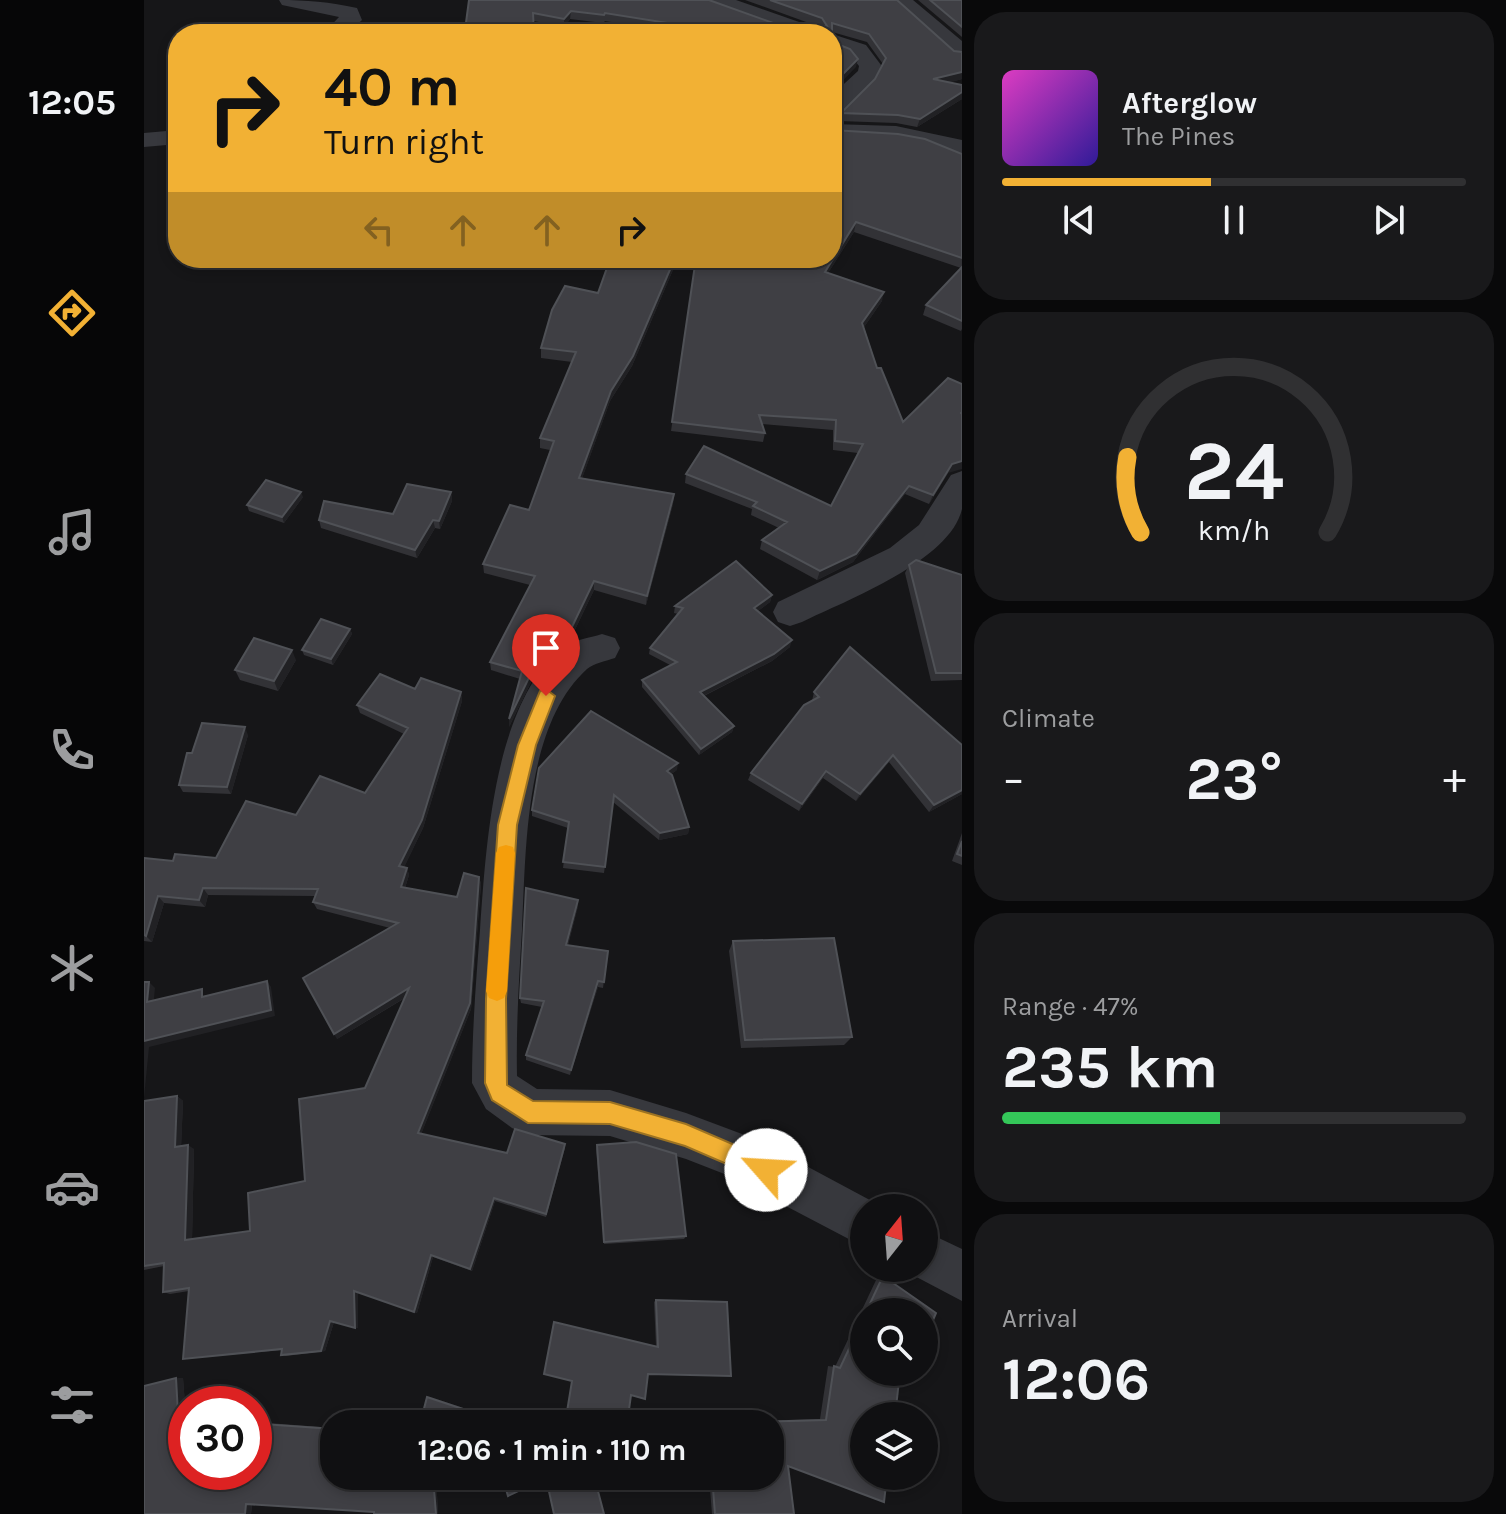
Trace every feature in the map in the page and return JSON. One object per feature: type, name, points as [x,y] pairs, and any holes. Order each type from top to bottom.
[{"type":"street","points":[[290,0],[349,13],[351,20],[346,24]]},
{"type":"street","points":[[716,0],[783,24]]},
{"type":"street","points":[[900,0],[962,52]]},
{"type":"street","points":[[842,44],[858,50],[870,65],[869,73],[842,98]]},
{"type":"street","points":[[842,131],[896,133],[962,147]]},
{"type":"street","points":[[144,140],[168,138]]},
{"type":"street","points":[[790,612],[902,557],[931,534],[962,483]]},
{"type":"street","points":[[602,648],[576,657],[546,696],[527,745],[511,812],[496,999],[495,1083],[509,1101],[521,1104],[528,1112],[610,1113],[686,1136],[741,1157],[850,1215]]},
{"type":"street","points":[[938,1263],[962,1276]]},
{"type":"building","points":[[469,0],[709,0],[776,24],[674,24],[571,11],[564,19],[533,13],[534,24],[466,24]]},
{"type":"building","points":[[770,0],[897,0],[954,51],[962,52],[962,72],[933,79],[962,85],[962,92],[920,119],[842,113],[875,79],[886,58],[869,34],[826,24],[822,18]]},
{"type":"building","points":[[930,0],[962,0],[962,27]]},
{"type":"building","points":[[842,46],[850,49],[858,59],[842,75]]},
{"type":"building","points":[[842,131],[925,139],[962,154],[962,258],[856,222],[842,245]]},
{"type":"building","points":[[962,267],[962,321],[926,305]]},
{"type":"building","points":[[607,268],[671,268],[633,356],[611,391],[579,478],[674,494],[647,596],[594,581],[570,631],[560,637],[536,663],[509,719],[522,671],[490,662],[535,576],[483,564],[510,505],[529,510],[554,441],[540,438],[576,352],[541,348],[552,310],[565,286],[598,293]]},
{"type":"building","points":[[695,268],[827,268],[825,272],[884,292],[862,323],[877,368],[881,368],[903,422],[948,378],[962,384],[962,461],[952,464],[933,495],[909,486],[856,554],[820,571],[762,540],[787,522],[753,506],[757,502],[686,474],[704,446],[831,506],[863,444],[835,441],[836,420],[759,415],[765,433],[672,422]]},
{"type":"building","points":[[266,480],[301,492],[282,517],[247,505]]},
{"type":"building","points":[[407,484],[451,492],[439,521],[433,520],[415,550],[319,520],[324,501],[393,514]]},
{"type":"building","points":[[916,560],[962,575],[962,673],[936,673],[909,565]]},
{"type":"building","points":[[736,561],[772,595],[754,608],[792,640],[774,654],[700,692],[734,726],[701,749],[642,680],[677,662],[650,648],[683,608],[675,606]]},
{"type":"building","points":[[321,619],[350,629],[331,659],[302,650]]},
{"type":"building","points":[[254,638],[292,650],[274,681],[235,670]]},
{"type":"building","points":[[850,647],[962,745],[962,790],[934,805],[893,755],[860,794],[826,771],[802,804],[751,773],[804,705],[819,697],[814,692]]},
{"type":"building","points":[[380,674],[415,689],[421,678],[461,692],[422,820],[399,866],[407,868],[401,887],[457,897],[464,873],[479,877],[470,1003],[418,1133],[507,1153],[515,1129],[565,1144],[546,1214],[494,1198],[470,1269],[431,1255],[414,1312],[354,1291],[355,1328],[330,1321],[321,1351],[281,1355],[282,1349],[183,1359],[189,1288],[163,1292],[164,1263],[144,1266],[144,1101],[177,1096],[175,1147],[188,1145],[185,1240],[250,1231],[248,1193],[305,1181],[299,1099],[365,1088],[409,988],[334,1034],[303,978],[398,923],[313,902],[318,889],[203,888],[199,900],[158,896],[146,936],[144,858],[173,861],[175,854],[216,858],[246,801],[296,815],[320,776],[365,793],[408,728],[357,705]]},
{"type":"building","points":[[591,711],[678,763],[667,771],[672,775],[689,827],[660,833],[614,795],[605,867],[563,862],[569,822],[532,810],[539,768]]},
{"type":"building","points":[[202,723],[245,727],[227,787],[179,785],[187,753],[192,753]]},
{"type":"building","points":[[526,888],[578,900],[566,945],[608,951],[604,982],[598,981],[571,1070],[526,1055],[544,1001],[520,998]]},
{"type":"building","points":[[834,938],[852,1037],[745,1040],[733,941]]},
{"type":"building","points":[[267,981],[271,1010],[144,1041],[144,982],[149,982],[147,1002],[202,989],[202,997]]},
{"type":"building","points":[[636,1142],[676,1154],[686,1236],[604,1242],[597,1145]]},
{"type":"building","points":[[880,1282],[892,1282],[915,1298],[873,1298]]},
{"type":"building","points":[[656,1300],[727,1302],[731,1376],[648,1374],[645,1399],[631,1395],[629,1410],[567,1410],[572,1381],[544,1374],[554,1322],[658,1347]]},
{"type":"building","points":[[850,1347],[850,1386],[898,1386],[897,1402],[850,1402],[850,1489],[788,1466],[794,1514],[715,1514],[713,1490],[784,1490],[784,1421],[826,1420],[834,1366],[840,1368]]},
{"type":"building","points":[[176,1378],[176,1386],[168,1386],[168,1490],[272,1490],[272,1425],[320,1428],[320,1490],[434,1490],[436,1514],[374,1514],[246,1504],[245,1514],[144,1514],[144,1386]]},
{"type":"building","points":[[427,1397],[466,1410],[424,1410]]},
{"type":"building","points":[[506,1490],[521,1490],[508,1496]]},
{"type":"building","points":[[549,1490],[598,1490],[604,1514],[554,1514]]},
{"type":"building","points":[[852,1490],[885,1490],[884,1502]]},
{"type":"slow traffic","points":[[497,991],[506,853]]},
{"type":"route","points":[[546,696],[527,745],[508,825],[496,999],[495,1083],[509,1101],[521,1104],[528,1112],[610,1113],[686,1136],[766,1170]]}]
